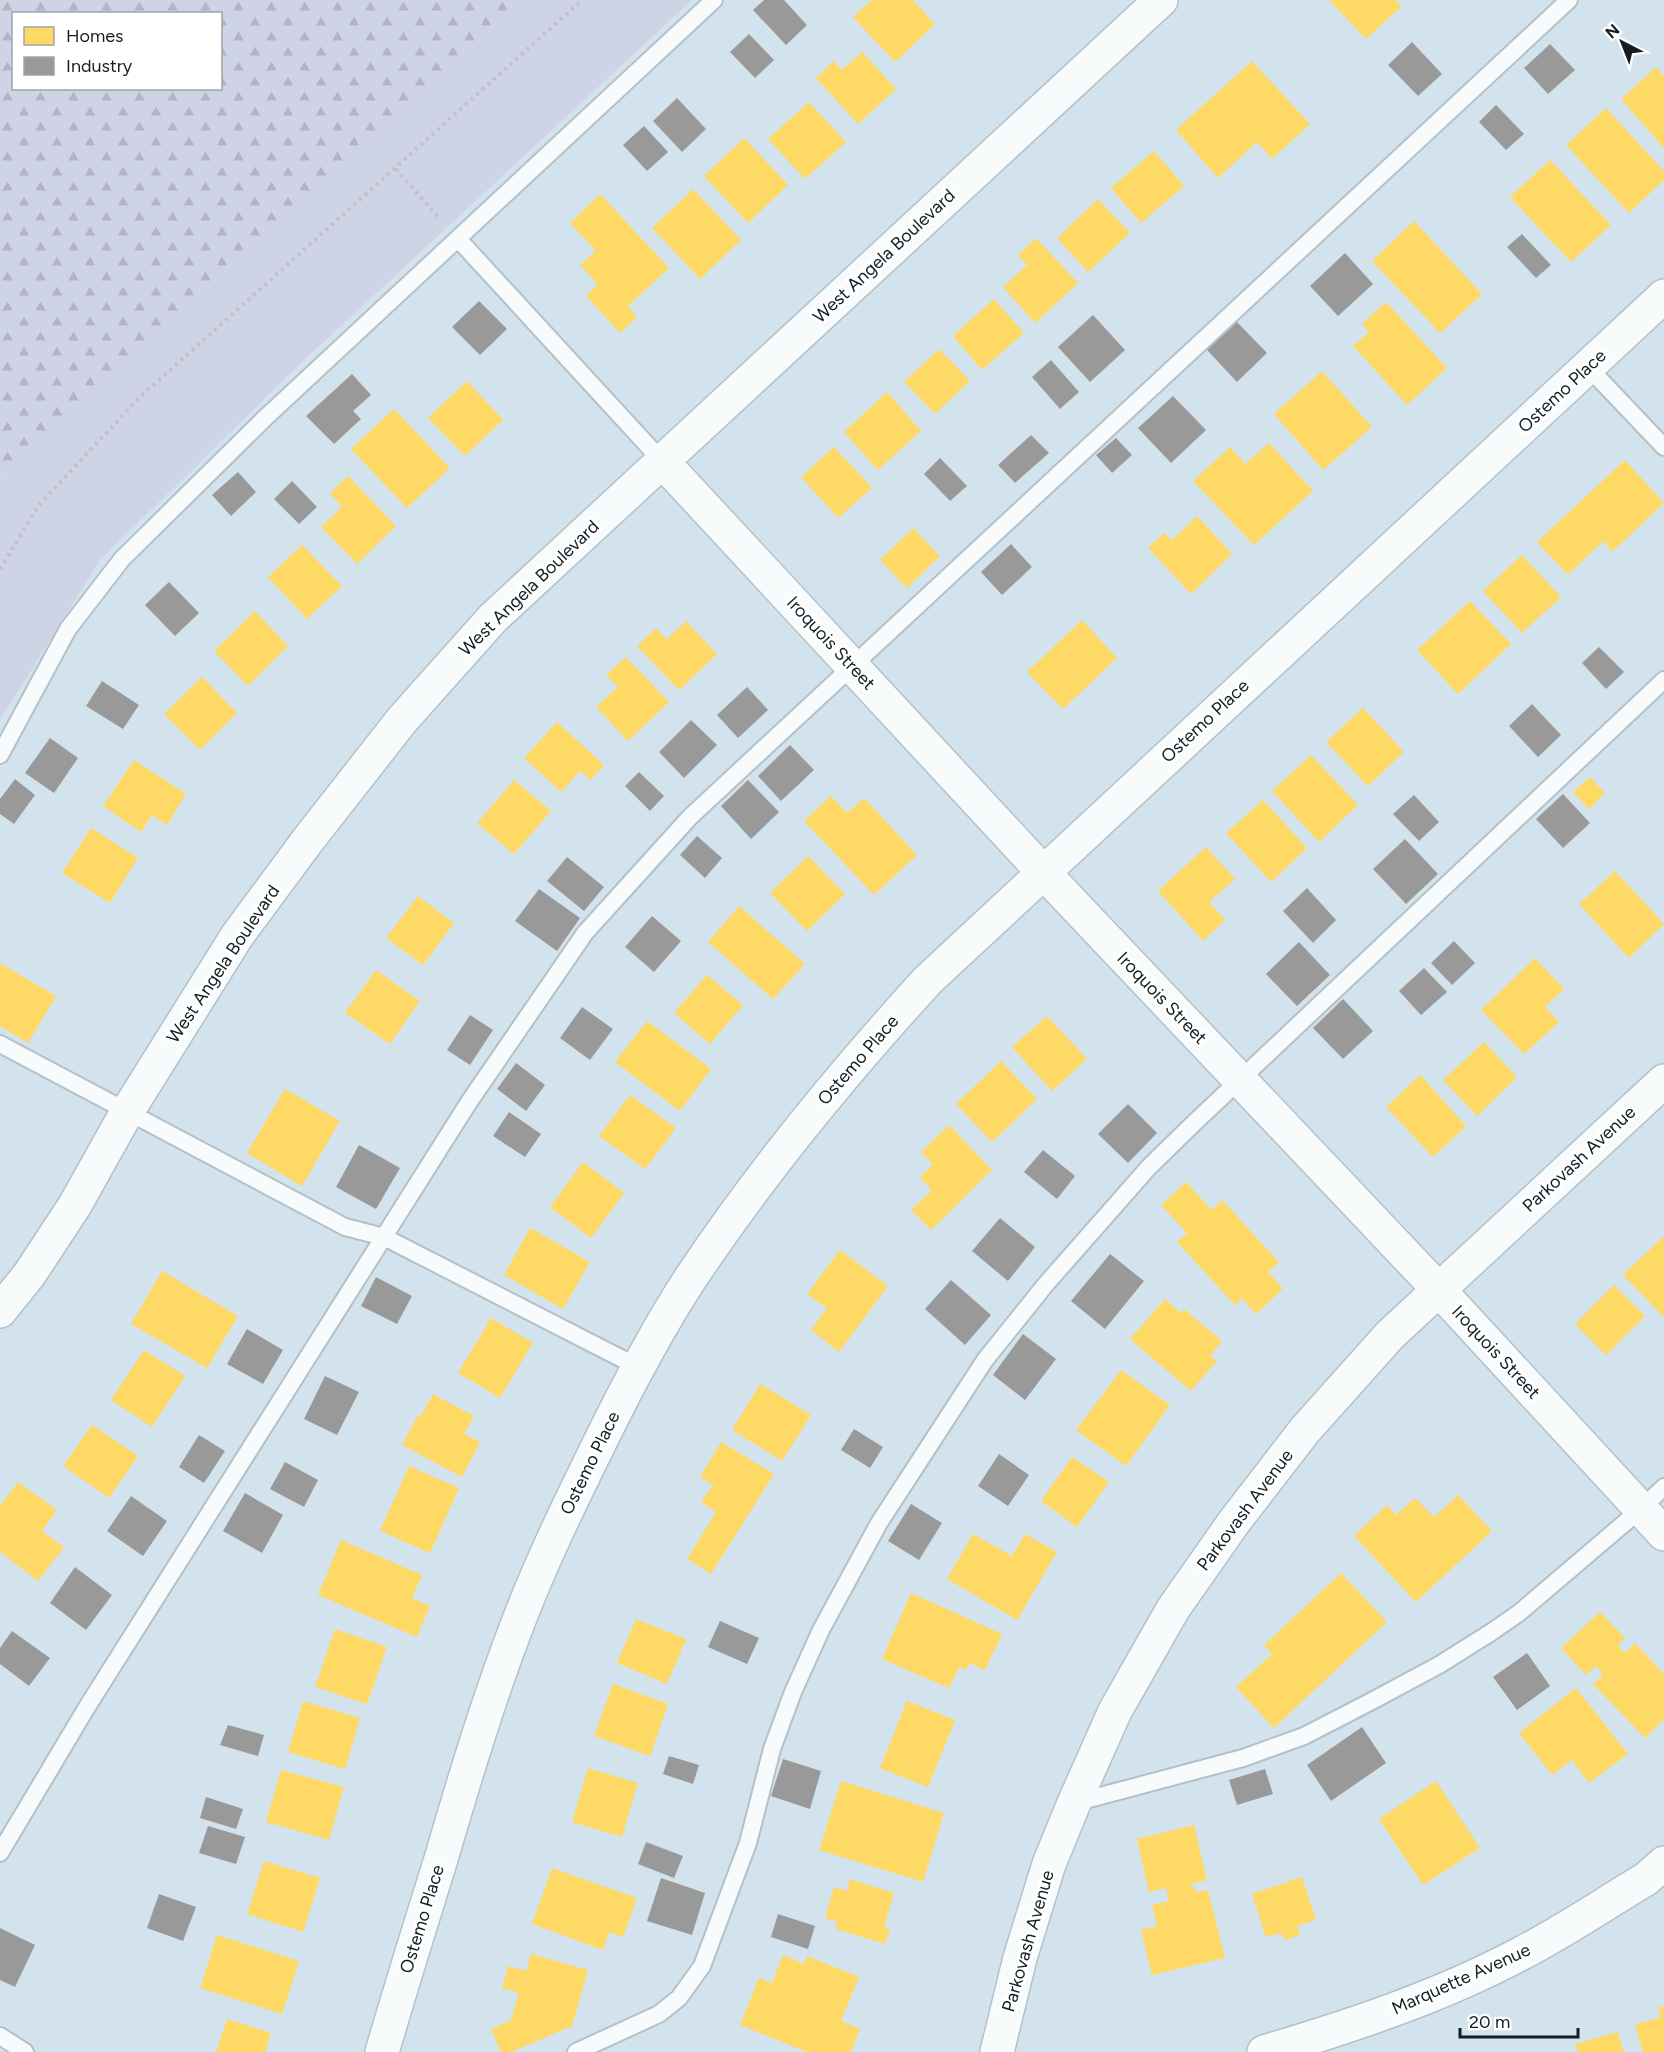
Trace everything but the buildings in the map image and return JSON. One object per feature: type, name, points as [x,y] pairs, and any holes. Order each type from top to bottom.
[{"type":"street","name":"West Angela Boulevard","points":[[0,1311],[29,1275],[75,1204],[127,1112],[237,936],[308,840],[402,720],[493,618],[1161,0]]},
{"type":"street","name":"Ostemo Place","points":[[382,2052],[458,1800],[520,1618],[563,1519],[638,1367],[691,1277],[789,1142],[863,1051],[928,980],[1664,296]]},
{"type":"street","name":"Iroquois Street","points":[[662,461],[1043,872],[1439,1290],[1664,1534]]},
{"type":"street","name":"Parkovash Avenue","points":[[997,2052],[1020,1958],[1049,1864],[1115,1711],[1173,1609],[1234,1522],[1311,1423],[1390,1335],[1664,1081]]},
{"type":"street","name":"Marquette Avenue","points":[[1264,2052],[1418,2001],[1520,1954],[1658,1873]]},
{"type":"lane","points":[[0,755],[68,629],[122,559],[265,418],[459,240],[714,0]]},
{"type":"lane","points":[[0,1853],[87,1707],[469,1102],[585,933],[690,817],[1569,0]]},
{"type":"lane","points":[[459,240],[662,461]]},
{"type":"lane","points":[[1588,367],[1664,447]]},
{"type":"lane","points":[[576,2052],[658,2014],[678,1998],[702,1966],[748,1843],[772,1749],[793,1692],[821,1630],[879,1523],[985,1360],[1046,1284],[1149,1167],[1664,680]]},
{"type":"lane","points":[[0,1044],[345,1227],[384,1237],[638,1367]]},
{"type":"lane","points":[[1074,1803],[1243,1758],[1304,1736],[1370,1702],[1438,1665],[1500,1627],[1664,1487]]},
{"type":"lane","points":[[0,2036],[24,2052]]},
{"type":"path","points":[[0,569],[39,505],[139,398],[582,0]]},
{"type":"path","points":[[396,169],[459,240]]},
{"type":"green space","points":[[0,0],[538,0],[178,319],[17,455],[0,479]]},
{"type":"green space","points":[[445,0],[692,0],[302,362],[100,560],[0,720],[0,479],[17,455]]}]
